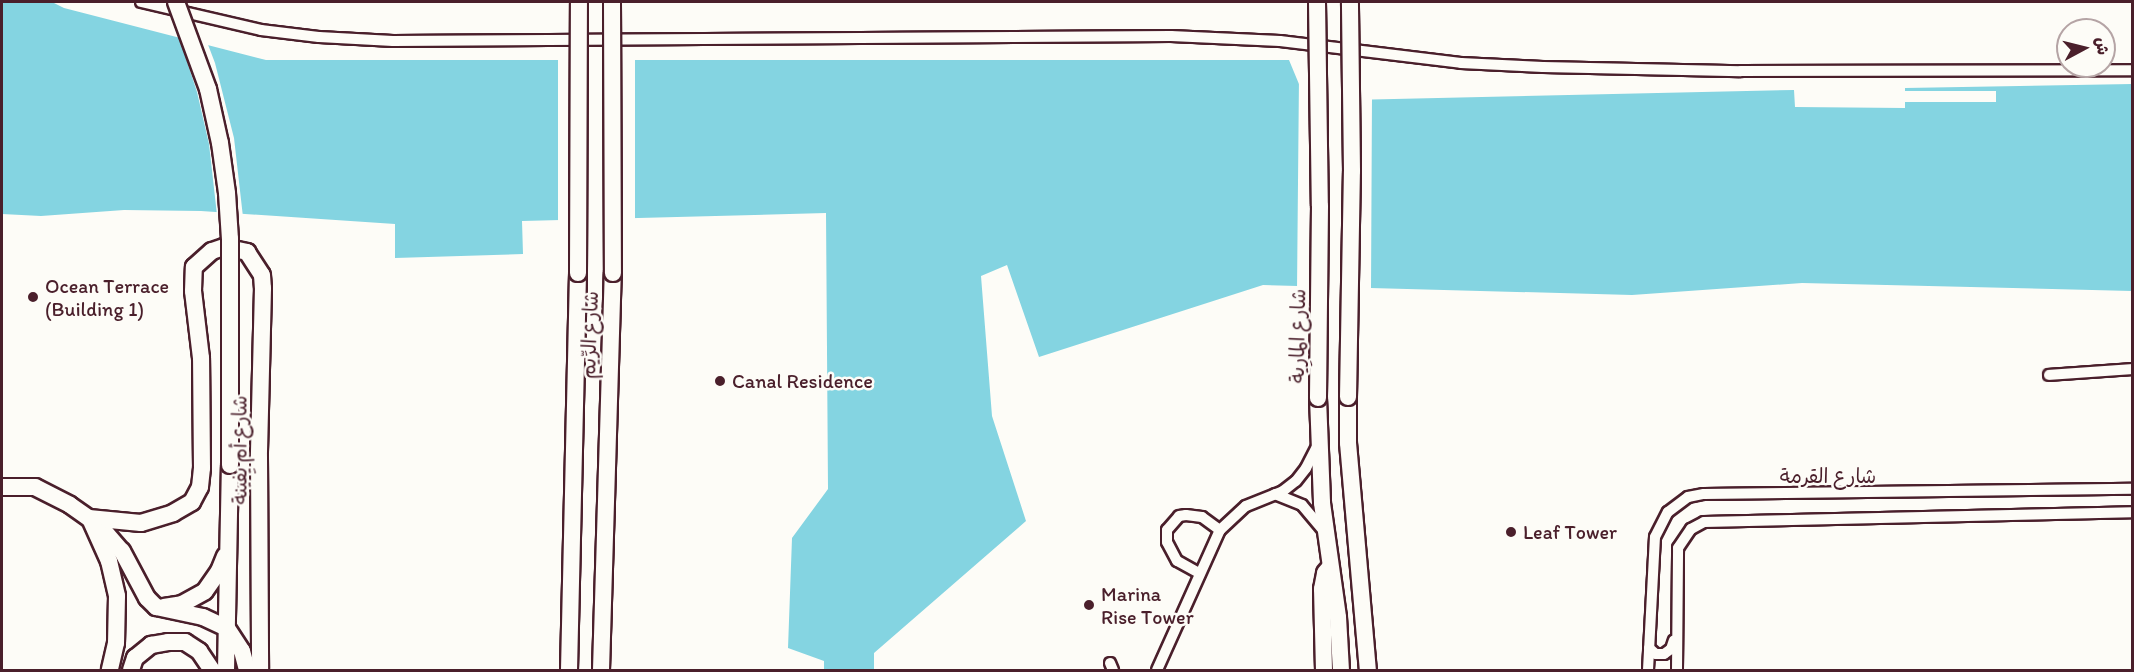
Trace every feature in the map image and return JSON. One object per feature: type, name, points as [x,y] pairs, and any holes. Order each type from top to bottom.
[{"type":"main road","name":"شارع أم يِفينة","points":[[176,2],[208,89],[220,142],[227,192],[230,239],[230,465],[226,670]]},
{"type":"main road","name":"شارع الرِّيم","points":[[569,670],[578,273],[579,2]]},
{"type":"main road","name":"شارع الرِّيم","points":[[601,670],[613,273],[612,2]]},
{"type":"main road","name":"شارع المارِية","points":[[1317,2],[1320,206],[1318,443],[1325,532],[1338,617],[1341,670]]},
{"type":"main road","points":[[1350,2],[1352,171],[1347,443],[1368,670]]},
{"type":"main road","name":"شارع أم يِفينة","points":[[89,518],[141,523],[173,513],[192,502],[200,487],[202,468],[201,358],[193,291],[194,267],[212,251],[224,247],[247,252],[262,275],[263,288],[259,457],[260,670]]},
{"type":"main road","points":[[2,487],[35,487],[89,518],[115,541],[147,598],[156,607],[203,617],[227,628],[242,651],[247,670]]},
{"type":"main road","points":[[89,518],[109,561],[117,596],[116,643],[110,670]]},
{"type":"main road","points":[[156,607],[182,604],[205,591],[219,571],[228,547]]},
{"type":"main road","points":[[1324,670],[1322,589],[1325,573],[1330,566]]},
{"type":"main road","points":[[131,670],[135,658],[151,645],[168,642],[185,642],[199,651],[212,670]]},
{"type":"main road","points":[[1367,649],[1383,670]]},
{"type":"street","points":[[141,2],[261,30],[319,37],[393,41],[1171,36],[1280,41],[1461,63],[1543,68],[1741,71],[2133,70]]},
{"type":"street","points":[[2049,375],[2133,369]]},
{"type":"street","points":[[1157,670],[1165,657],[1199,573],[1220,530],[1246,506],[1296,481],[1306,468],[1318,443]]},
{"type":"street","name":"شارع القرمة","points":[[1648,670],[1655,537],[1668,512],[1688,497],[1704,494],[2133,489]]},
{"type":"street","points":[[1274,494],[1302,506],[1325,532]]},
{"type":"street","points":[[1677,670],[1675,634],[1678,548],[1685,535],[1704,522],[2133,512]]},
{"type":"street","points":[[1199,573],[1177,561],[1167,542],[1167,530],[1179,516],[1186,515],[1202,517],[1220,530]]},
{"type":"street","points":[[1649,648],[1656,654],[1664,654],[1671,649],[1675,634]]},
{"type":"street","points":[[1165,657],[1166,670]]},
{"type":"water","points":[[2,2],[52,2],[64,8],[266,60],[1289,60],[1306,101],[1794,90],[1795,107],[1905,108],[1905,88],[2132,84],[2132,291],[1802,283],[1632,295],[1263,285],[1039,357],[1007,265],[981,276],[992,416],[1026,521],[874,653],[874,670],[824,670],[824,661],[788,648],[792,538],[828,489],[826,213],[522,221],[523,254],[395,258],[395,224],[201,211],[124,210],[41,216],[2,214]]},
{"type":"pier","points":[[178,34],[207,42],[215,63],[234,138],[243,217],[217,215],[209,144],[197,92]]},
{"type":"pier","points":[[558,59],[635,59],[635,223],[558,223]]},
{"type":"pier","points":[[1299,76],[1308,98],[1372,96],[1371,291],[1297,289]]},
{"type":"pier","points":[[1905,91],[1996,91],[1996,102],[1905,102]]},
{"type":"place","name":"Ocean Terrace (Building 1)","points":[[33,297]]},
{"type":"place","name":"Canal Residence","points":[[720,381]]},
{"type":"place","name":"Leaf Tower","points":[[1511,532]]},
{"type":"place","name":"Marina Rise Tower","points":[[1089,605]]}]
